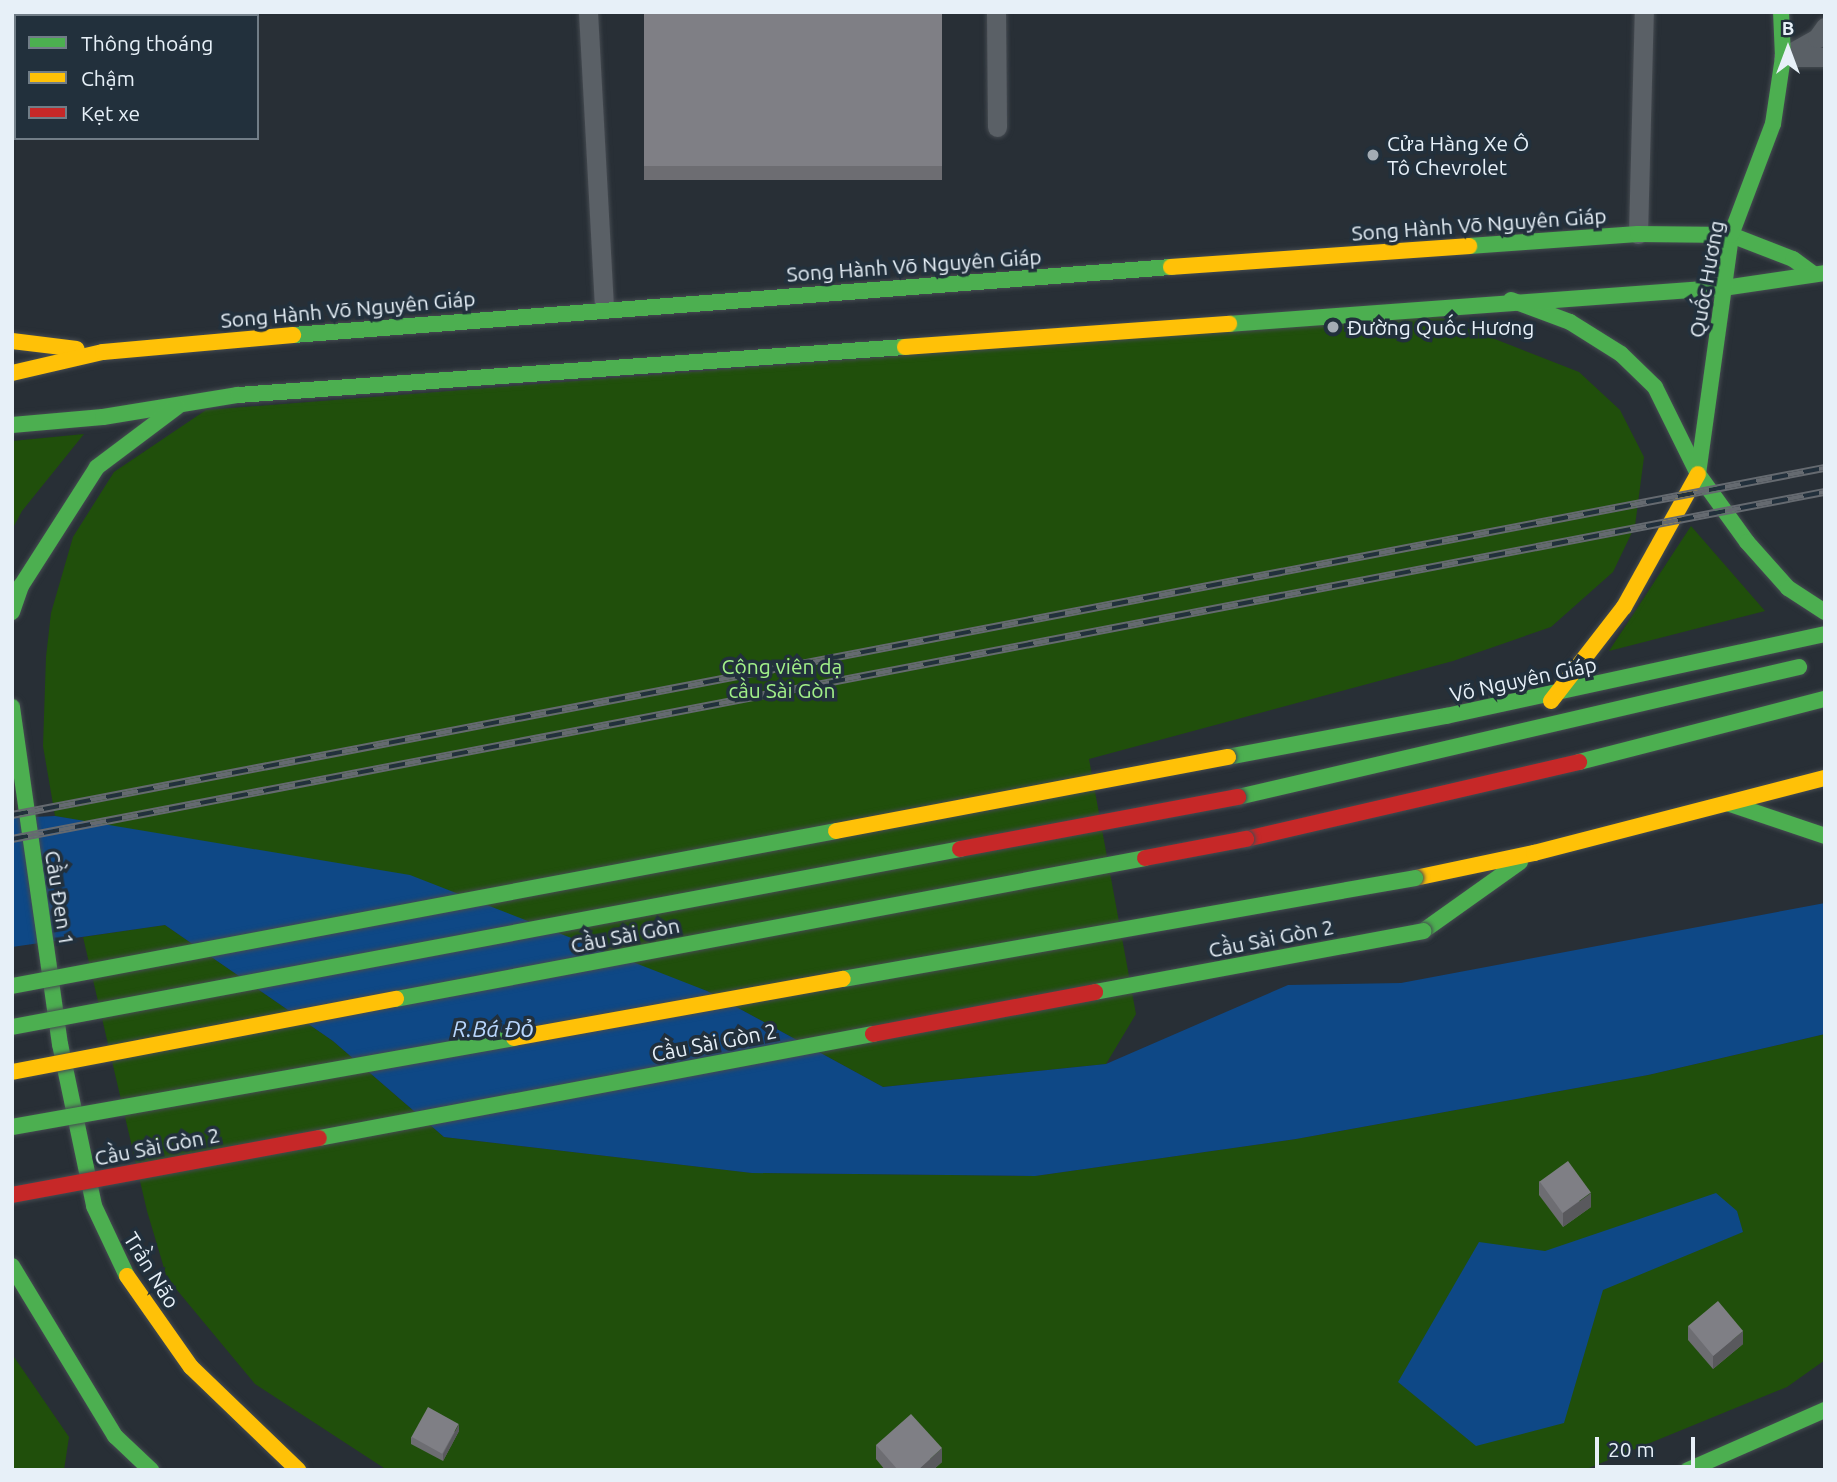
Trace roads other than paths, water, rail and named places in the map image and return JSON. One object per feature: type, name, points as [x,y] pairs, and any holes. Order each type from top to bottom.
[{"type":"main road","name":"Quốc Hương","points":[[1698,474],[1731,235],[1773,124],[1783,57],[1781,12]]},
{"type":"main road","name":"Song Hành Võ Nguyên Giáp","points":[[12,373],[103,352],[604,308],[1638,234],[1731,235],[1793,259],[1819,273]]},
{"type":"main road","name":"Song Hành Võ Nguyên Giáp","points":[[12,425],[103,417],[184,402],[1511,300],[1724,288],[1819,273]]},
{"type":"main road","points":[[1511,300],[1570,322],[1621,354],[1655,387],[1698,474],[1788,588],[1825,612]]},
{"type":"main road","points":[[12,341],[103,352]]},
{"type":"main road","points":[[12,612],[22,586],[83,485],[97,467],[184,402]]},
{"type":"main road","points":[[1526,734],[1624,607],[1698,474]]},
{"type":"main road","name":"Võ Nguyên Giáp","points":[[12,986],[1558,693],[1825,634]]},
{"type":"main road","points":[[1526,734],[1811,664]]},
{"type":"main road","name":"Cầu Sài Gòn","points":[[12,1072],[1246,839],[1533,774],[1825,699]]},
{"type":"main road","name":"Cầu Đen 1","points":[[12,707],[17,759],[60,1044]]},
{"type":"main road","name":"Cầu Sài Gòn","points":[[12,1027],[1238,797],[1526,734]]},
{"type":"main road","points":[[1534,853],[1825,778]]},
{"type":"main road","points":[[1730,804],[1825,835]]},
{"type":"main road","name":"Cầu Sài Gòn 2","points":[[12,1127],[1415,878],[1534,853]]},
{"type":"main road","name":"Cầu Sài Gòn 2","points":[[12,1195],[1423,931],[1534,853]]},
{"type":"main road","name":"Trần Não","points":[[60,1044],[94,1206],[129,1281],[191,1367],[298,1470]]},
{"type":"main road","points":[[12,1266],[115,1436],[150,1470]]},
{"type":"main road","points":[[1688,1470],[1825,1410]]},
{"type":"lane","points":[[588,12],[604,308]]},
{"type":"lane","points":[[996,12],[997,127]]},
{"type":"lane","points":[[1638,234],[1644,12]]},
{"type":"lane","points":[[1783,57],[1817,38],[1825,27]]},
{"type":"lane","points":[[1783,57],[1825,57]]},
{"type":"water","name":"R.Bá Đỏ","points":[[55,816],[410,875],[707,991],[883,1087],[1106,1064],[1288,985],[1401,983],[1825,903],[1825,1034],[1648,1075],[1296,1139],[1035,1176],[752,1173],[444,1137],[333,1041],[165,925],[12,947],[12,818]]},
{"type":"water","points":[[1716,1193],[1737,1211],[1743,1232],[1603,1290],[1564,1423],[1476,1446],[1398,1382],[1479,1242],[1545,1251]]},
{"type":"railway","points":[[12,815],[1825,468]]},
{"type":"railway","points":[[12,839],[1825,492]]},
{"type":"place","name":"Cửa Hàng Xe Ô Tô Chevrolet","points":[[1373,155]]},
{"type":"place","name":"Đường Quốc Hương","points":[[1333,327]]},
{"type":"park label","name":"Công viên dạ cầu Sài Gòn","points":[[782,678]]}]
